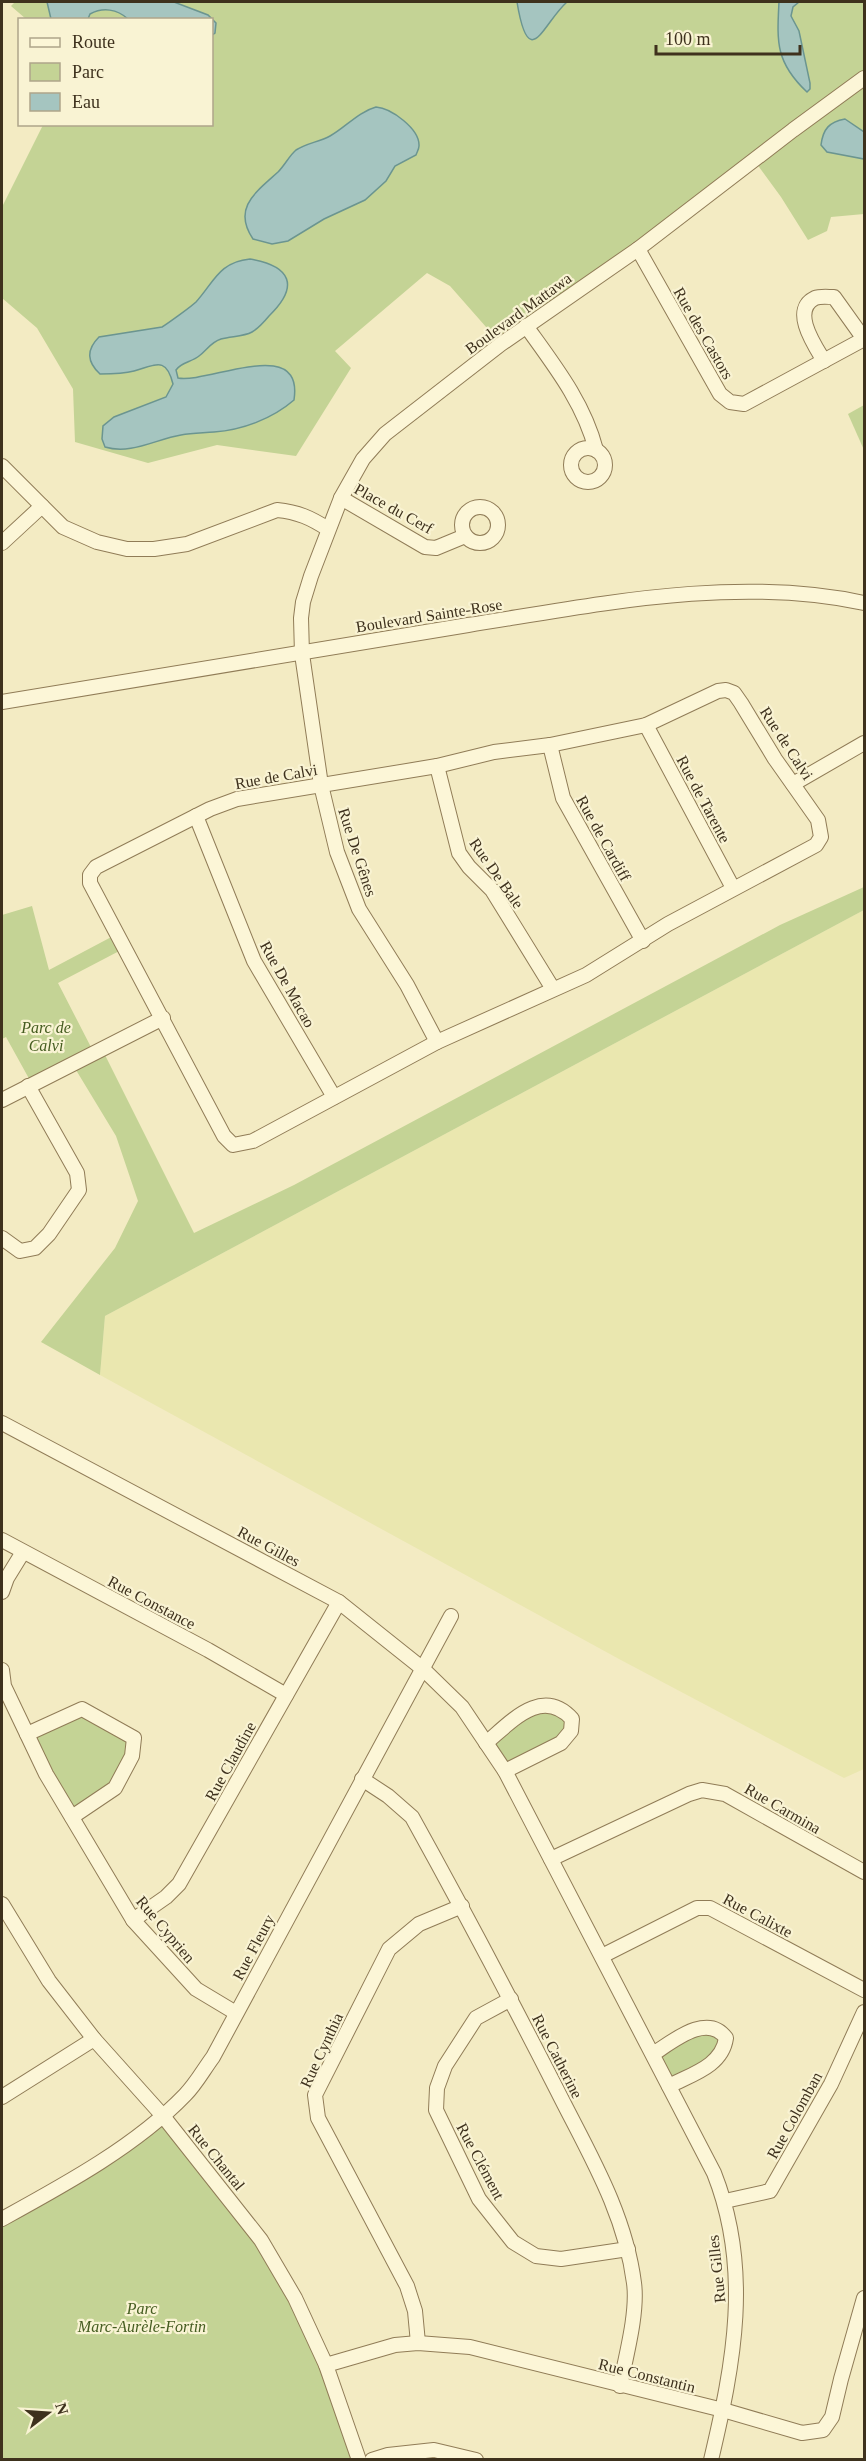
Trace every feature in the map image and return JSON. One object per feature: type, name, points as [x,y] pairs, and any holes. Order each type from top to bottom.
[{"type":"street","name":"Boulevard Mattawa","points":[[302,654],[303,602],[328,529],[341,498],[363,459],[385,434],[526,326],[638,249],[864,78]]},
{"type":"street","name":"Rue des Castors","points":[[638,249],[720,394],[730,402],[744,404],[824,361],[864,339],[834,297],[816,297],[807,304],[805,311],[807,332],[824,361]]},
{"type":"street","points":[[526,326],[568,384],[593,437],[596,450]]},
{"type":"street","points":[[2,466],[63,527],[97,542],[127,549],[154,549],[187,544],[277,510],[308,517],[328,529]]},
{"type":"street","name":"Place du Cerf","points":[[341,498],[424,547],[436,548],[465,536]]},
{"type":"street","points":[[2,543],[42,506]]},
{"type":"street","name":"Boulevard Sainte-Rose","points":[[2,702],[535,615],[723,592],[805,593],[864,603]]},
{"type":"street","name":"Rue De Gênes","points":[[302,654],[321,785],[338,852],[359,909],[406,985],[437,1042]]},
{"type":"street","name":"Rue de Calvi","points":[[726,690],[734,693],[775,759],[818,820],[821,837],[816,845],[668,924],[586,975],[437,1042],[253,1141],[233,1145],[224,1136],[90,883],[90,874],[96,867],[196,816],[237,799],[321,785],[436,766],[494,752],[550,745],[646,725],[718,691],[726,690]]},
{"type":"street","name":"Rue de Tarente","points":[[646,725],[733,888]]},
{"type":"street","points":[[793,784],[864,743]]},
{"type":"street","name":"Rue de Cardiff","points":[[550,745],[563,798],[643,941]]},
{"type":"street","name":"Rue De Bale","points":[[436,766],[459,853],[469,867],[492,890],[553,989]]},
{"type":"street","name":"Rue De Macao","points":[[196,816],[254,961],[334,1097]]},
{"type":"street","points":[[2,1100],[163,1018]]},
{"type":"street","points":[[2,1238],[20,1251],[35,1248],[49,1234],[79,1190],[76,1173],[28,1086]]},
{"type":"street","name":"Rue Gilles","points":[[2,1424],[339,1602],[423,1669],[462,1707],[505,1771],[714,2173],[725,2201],[737,2283],[737,2314],[723,2410],[711,2460]]},
{"type":"street","name":"Rue Constance","points":[[2,1540],[208,1650],[286,1695]]},
{"type":"street","points":[[2,1592],[7,1578],[23,1552]]},
{"type":"street","name":"Rue Claudine","points":[[133,1920],[166,1897],[179,1884],[339,1602]]},
{"type":"street","name":"Rue Fleury","points":[[2,2219],[84,2174],[163,2116],[187,2093],[213,2057],[451,1616]]},
{"type":"street","name":"Rue Cyprien","points":[[2,1670],[4,1686],[46,1774],[133,1920],[196,1989],[236,2013]]},
{"type":"street","points":[[486,1743],[525,1711],[545,1704],[563,1709],[572,1719],[571,1731],[561,1743],[505,1771]]},
{"type":"street","points":[[27,1734],[82,1709],[134,1738],[132,1756],[116,1788],[72,1817]]},
{"type":"street","name":"Rue Catherine","points":[[362,1779],[388,1796],[412,1817],[511,1999],[613,2202],[628,2249],[634,2286],[630,2338],[620,2386]]},
{"type":"street","name":"Rue Carmina","points":[[551,1859],[702,1790],[725,1794],[864,1872]]},
{"type":"street","name":"Rue Chantal","points":[[2,1904],[49,1981],[94,2039],[163,2116],[261,2240],[295,2298],[326,2365],[359,2460]]},
{"type":"street","name":"Rue Cynthia","points":[[418,2343],[415,2311],[407,2286],[318,2118],[315,2095],[389,1949],[419,1924],[462,1906]]},
{"type":"street","name":"Rue Calixte","points":[[602,1956],[697,1908],[710,1908],[864,1990]]},
{"type":"street","name":"Rue Clément","points":[[511,1999],[476,2018],[445,2066],[437,2088],[436,2110],[480,2199],[513,2242],[536,2256],[561,2259],[628,2249]]},
{"type":"street","name":"Rue Colomban","points":[[725,2201],[770,2191],[831,2084],[864,2012]]},
{"type":"street","points":[[652,2054],[689,2031],[710,2026],[721,2031],[726,2038],[724,2049],[717,2060],[669,2086]]},
{"type":"street","points":[[2,2097],[94,2039]]},
{"type":"street","name":"Rue Constantin","points":[[326,2365],[395,2345],[418,2343],[470,2347],[723,2410],[802,2433],[823,2430],[832,2417],[864,2298]]},
{"type":"street","points":[[372,2460],[388,2455],[434,2450],[476,2460]]},
{"type":"shaded area","points":[[864,910],[864,1769],[844,1778],[619,1659],[100,1375],[105,1316]]},
{"type":"green space","points":[[15,2],[864,2],[864,214],[831,217],[827,231],[808,240],[754,160],[501,344],[450,286],[427,273],[335,351],[351,368],[296,456],[217,445],[148,463],[75,442],[73,389],[37,328],[2,298],[2,207],[42,126],[213,126],[213,18],[25,18],[11,6]]},
{"type":"green space","points":[[864,405],[864,450],[848,414]]},
{"type":"green space","points":[[864,887],[864,910],[105,1316],[100,1375],[41,1342],[115,1248],[138,1201],[116,1136],[76,1070],[105,1055],[194,1233],[294,1185],[780,925]]},
{"type":"green space","name":"Parc de Calvi","points":[[32,906],[49,970],[117,934],[125,948],[58,983],[94,1053],[32,1084],[6,1037],[2,1039],[2,915]]},
{"type":"green space","points":[[82,1709],[134,1738],[115,1788],[72,1817],[27,1734]]},
{"type":"green space","points":[[563,1709],[571,1731],[505,1771],[486,1743],[525,1711]]},
{"type":"green space","points":[[710,2027],[724,2049],[669,2086],[653,2054]]},
{"type":"green space","name":"Parc Marc-Aurèle-Fortin","points":[[163,2116],[295,2298],[359,2459],[2,2460],[2,2219]]},
{"type":"water","points":[[47,2],[174,2],[211,18],[126,18],[110,10],[100,10],[90,14],[88,18],[51,18]]},
{"type":"water","points":[[517,2],[567,2],[538,37],[532,40],[526,36]]},
{"type":"water","points":[[779,2],[799,2],[793,7],[791,16],[799,31],[810,83],[810,89],[807,92],[789,71],[780,50]]},
{"type":"water","points":[[213,20],[216,23],[213,34]]},
{"type":"water","points":[[376,107],[389,111],[410,126],[418,139],[419,147],[416,155],[395,166],[386,181],[365,200],[324,219],[288,241],[272,244],[253,239],[245,218],[249,201],[278,172],[291,155],[304,146],[330,136],[363,112]]},
{"type":"water","points":[[845,119],[864,132],[864,159],[827,152],[821,145],[828,127]]},
{"type":"water","points":[[250,259],[264,262],[282,272],[287,287],[279,305],[257,329],[241,336],[218,340],[196,358],[178,367],[176,370],[178,378],[192,378],[251,366],[270,366],[284,370],[293,380],[294,400],[266,418],[235,429],[181,435],[134,448],[105,447],[102,439],[103,426],[114,417],[166,397],[173,384],[167,369],[159,365],[126,373],[100,374],[90,356],[95,342],[99,337],[162,327],[196,302],[224,269],[231,264]]}]
